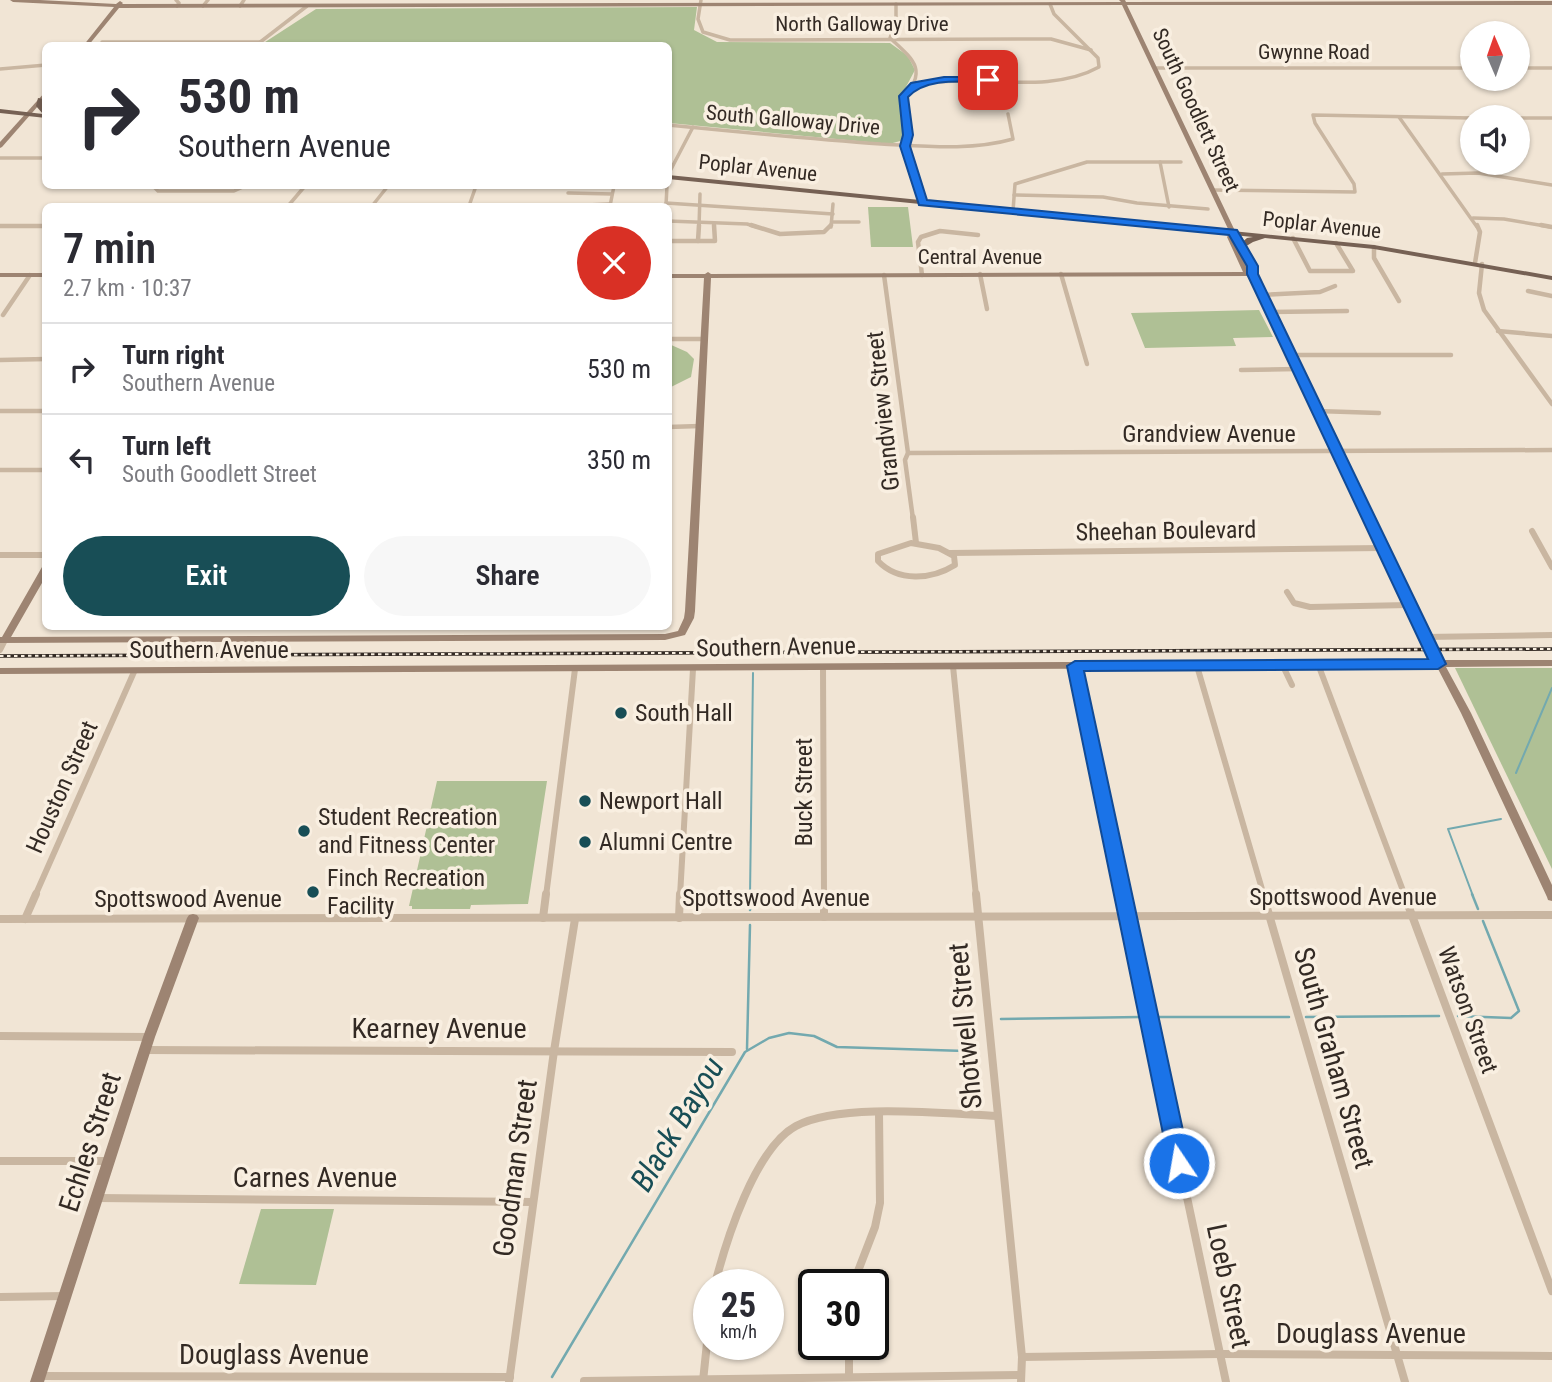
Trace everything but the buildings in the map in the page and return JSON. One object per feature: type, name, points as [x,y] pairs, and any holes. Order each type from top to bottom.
[{"type":"main road","points":[[13,0],[117,6],[176,3],[203,6],[307,6],[348,3],[896,1],[1050,4],[1349,1],[1552,3]]},
{"type":"main road","points":[[88,42],[122,0]]},
{"type":"main road","name":"South Goodlett Street","points":[[1123,2],[1233,233],[1253,266],[1252,274],[1335,451],[1438,664],[1466,713],[1552,897]]},
{"type":"main road","points":[[0,146],[42,97]]},
{"type":"main road","points":[[0,111],[42,114]]},
{"type":"main road","name":"Poplar Avenue","points":[[672,176],[1374,247],[1552,278]]},
{"type":"main road","name":"South Goodlett Street","points":[[1233,233],[1230,237],[1246,271],[1252,274]]},
{"type":"main road","points":[[1243,246],[1250,240],[1270,236]]},
{"type":"main road","points":[[1201,274],[1229,270],[1241,260]]},
{"type":"main road","name":"Central Avenue","points":[[672,274],[1252,274]]},
{"type":"main road","points":[[3,640],[666,637],[682,633],[690,618],[708,274]]},
{"type":"main road","points":[[0,275],[42,275]]},
{"type":"main road","points":[[3,640],[42,574]]},
{"type":"main road","name":"Southern Avenue","points":[[0,671],[1552,663]]},
{"type":"main road","name":"Echles Street","points":[[38,1379],[149,1037],[193,918]]},
{"type":"street","points":[[203,6],[208,0]]},
{"type":"street","points":[[240,6],[244,0]]},
{"type":"street","points":[[896,1],[896,21],[890,33],[891,40],[911,57],[923,75],[942,80]]},
{"type":"street","name":"North Galloway Drive","points":[[700,2],[698,19],[704,32],[730,40],[1051,40],[1091,50]]},
{"type":"street","points":[[915,85],[942,80],[1078,78],[1093,73],[1099,67],[1098,58],[1054,14],[1050,4]]},
{"type":"street","points":[[102,42],[261,42],[307,6]]},
{"type":"street","points":[[1051,40],[1062,35],[1068,28]]},
{"type":"street","points":[[0,69],[42,65]]},
{"type":"street","name":"Gwynne Road","points":[[1156,68],[1460,68]]},
{"type":"street","points":[[1530,68],[1552,68]]},
{"type":"street","points":[[923,75],[903,99],[908,135],[905,146],[923,202]]},
{"type":"street","name":"South Galloway Drive","points":[[672,125],[905,146],[1004,145],[1014,136],[1008,114]]},
{"type":"street","points":[[1212,190],[1355,192],[1354,184],[1315,123],[1313,115],[1460,118]]},
{"type":"street","points":[[1399,117],[1473,218],[1479,232],[1479,300],[1497,331],[1552,404]]},
{"type":"street","points":[[1530,118],[1552,118]]},
{"type":"street","points":[[672,168],[693,127]]},
{"type":"street","points":[[0,158],[42,158]]},
{"type":"street","points":[[1013,211],[1015,184],[1087,162],[1181,162]]},
{"type":"street","points":[[1160,162],[1170,207]]},
{"type":"street","points":[[1442,174],[1478,173],[1552,185]]},
{"type":"street","points":[[156,189],[240,189]]},
{"type":"street","points":[[219,191],[224,189]]},
{"type":"street","points":[[291,203],[302,189]]},
{"type":"street","points":[[374,203],[386,189]]},
{"type":"street","points":[[610,203],[613,189]]},
{"type":"street","points":[[568,194],[612,194]]},
{"type":"street","points":[[698,241],[701,222],[698,217],[700,194]]},
{"type":"street","points":[[1014,195],[1103,197],[1170,207],[1208,209]]},
{"type":"street","points":[[732,206],[733,196]]},
{"type":"street","points":[[767,200],[767,210]]},
{"type":"street","points":[[800,202],[801,213]]},
{"type":"street","points":[[672,205],[699,203],[833,214]]},
{"type":"street","points":[[672,221],[749,224],[778,234],[827,232],[832,222],[833,204]]},
{"type":"street","points":[[1473,218],[1504,219],[1552,226]]},
{"type":"street","points":[[832,222],[859,222]]},
{"type":"street","points":[[672,241],[715,241],[715,224]]},
{"type":"street","points":[[0,226],[42,226]]},
{"type":"street","points":[[922,275],[918,242],[921,237],[940,231],[978,235]]},
{"type":"street","points":[[1293,238],[1310,271],[1353,271],[1336,243]]},
{"type":"street","points":[[1374,247],[1374,258],[1399,301]]},
{"type":"street","points":[[980,274],[987,309]]},
{"type":"street","points":[[1061,274],[1087,364]]},
{"type":"street","points":[[4,315],[30,275]]},
{"type":"street","name":"Grandview Street","points":[[884,275],[908,453],[905,460],[916,543]]},
{"type":"street","points":[[1262,295],[1320,292],[1335,286]]},
{"type":"street","points":[[1528,291],[1552,296]]},
{"type":"street","points":[[1270,312],[1348,311]]},
{"type":"street","points":[[1497,331],[1552,336]]},
{"type":"street","points":[[672,339],[704,339]]},
{"type":"street","points":[[1290,355],[1451,355]]},
{"type":"street","points":[[0,360],[42,359]]},
{"type":"street","points":[[1241,370],[1297,369]]},
{"type":"street","points":[[0,411],[42,411]]},
{"type":"street","points":[[1317,411],[1379,413]]},
{"type":"street","points":[[672,426],[700,426]]},
{"type":"street","name":"Grandview Avenue","points":[[908,453],[1552,450]]},
{"type":"street","points":[[0,470],[42,470]]},
{"type":"street","points":[[1532,531],[1552,567]]},
{"type":"street","points":[[916,543],[891,548],[878,554],[878,561],[885,569],[896,573],[930,575],[947,571],[955,565],[956,561],[950,553]]},
{"type":"street","name":"Sheehan Boulevard","points":[[916,543],[950,553],[1382,548]]},
{"type":"street","points":[[0,555],[42,555]]},
{"type":"street","points":[[1287,592],[1294,603],[1310,607],[1409,605]]},
{"type":"street","points":[[1425,637],[1552,635]]},
{"type":"street","points":[[0,650],[3,640]]},
{"type":"street","points":[[1282,664],[1292,685]]},
{"type":"street","name":"Watson Street","points":[[1318,664],[1552,1291]]},
{"type":"street","name":"Shotwell Street","points":[[953,666],[1022,1357],[1021,1378]]},
{"type":"street","name":"Loeb Street","points":[[1075,666],[1226,1382]]},
{"type":"street","name":"South Graham Street","points":[[1197,666],[1405,1382]]},
{"type":"street","name":"Buck Street","points":[[823,667],[824,917]]},
{"type":"street","points":[[679,918],[693,669]]},
{"type":"street","points":[[542,918],[575,670]]},
{"type":"street","name":"Houston Street","points":[[25,919],[134,671]]},
{"type":"street","name":"Spottswood Avenue","points":[[0,919],[1552,915]]},
{"type":"street","name":"Goodman Street","points":[[509,1379],[575,919]]},
{"type":"street","points":[[0,1036],[149,1037]]},
{"type":"street","name":"Kearney Avenue","points":[[145,1051],[732,1052]]},
{"type":"street","points":[[720,1269],[756,1172],[776,1142],[796,1126],[824,1118],[879,1114],[997,1116]]},
{"type":"street","points":[[859,1269],[875,1227],[880,1203],[879,1114]]},
{"type":"street","points":[[0,1161],[110,1161]]},
{"type":"street","name":"Carnes Avenue","points":[[97,1198],[533,1202]]},
{"type":"street","points":[[0,1297],[65,1296]]},
{"type":"street","name":"Douglass Avenue","points":[[1022,1357],[1220,1354],[1552,1356]]},
{"type":"street","points":[[703,1380],[705,1360]]},
{"type":"street","points":[[849,1360],[849,1377]]},
{"type":"street","points":[[584,1381],[849,1377],[1021,1378]]},
{"type":"street","name":"Douglass Avenue","points":[[38,1379],[509,1379]]},
{"type":"green space","points":[[697,7],[694,30],[717,42],[890,43],[908,56],[915,70],[900,98],[904,140],[889,144],[672,123],[672,42],[265,42],[316,9]]},
{"type":"green space","points":[[868,207],[908,207],[913,247],[871,247]]},
{"type":"green space","points":[[1259,310],[1273,337],[1233,338],[1236,346],[1145,348],[1131,313]]},
{"type":"green space","points":[[672,345],[687,352],[694,359],[691,377],[672,386]]},
{"type":"green space","points":[[1455,668],[1552,668],[1552,869]]},
{"type":"green space","points":[[437,781],[547,781],[528,904],[471,905],[470,909],[412,909],[412,906],[409,906]]},
{"type":"green space","points":[[261,1209],[334,1209],[316,1285],[239,1284]]},
{"type":"waterway","points":[[750,896],[753,673]]},
{"type":"waterway","name":"Black Bayou","points":[[1516,773],[1552,688]]},
{"type":"waterway","name":"Black Bayou","points":[[1473,896],[1448,829],[1501,819]]},
{"type":"waterway","name":"Black Bayou","points":[[1472,894],[1478,909]]},
{"type":"waterway","points":[[750,896],[750,910]]},
{"type":"waterway","name":"Black Bayou","points":[[1458,1016],[1511,1018],[1519,1011],[1483,921]]},
{"type":"waterway","points":[[747,1049],[750,925]]},
{"type":"waterway","name":"Black Bayou","points":[[1306,1017],[1439,1016]]},
{"type":"waterway","name":"Black Bayou","points":[[1001,1019],[1141,1017]]},
{"type":"waterway","name":"Black Bayou","points":[[1155,1017],[1289,1017]]},
{"type":"waterway","name":"Black Bayou","points":[[552,1377],[745,1052],[769,1038],[789,1033],[814,1036],[837,1047],[965,1051]]},
{"type":"railway","points":[[0,656],[1552,649]]},
{"type":"place","name":"South Hall","points":[[621,713]]},
{"type":"place","name":"Newport Hall","points":[[585,801]]},
{"type":"place","name":"Student Recreation and Fitness Center","points":[[304,831]]},
{"type":"place","name":"Alumni Centre","points":[[585,842]]},
{"type":"place","name":"Finch Recreation Facility","points":[[313,892]]},
{"type":"route","points":[[988,80],[944,80],[915,85],[903,96],[908,135],[905,146],[923,202],[1233,233],[1238,237],[1253,266],[1252,274],[1438,664],[1075,666],[1179,1163]]}]
